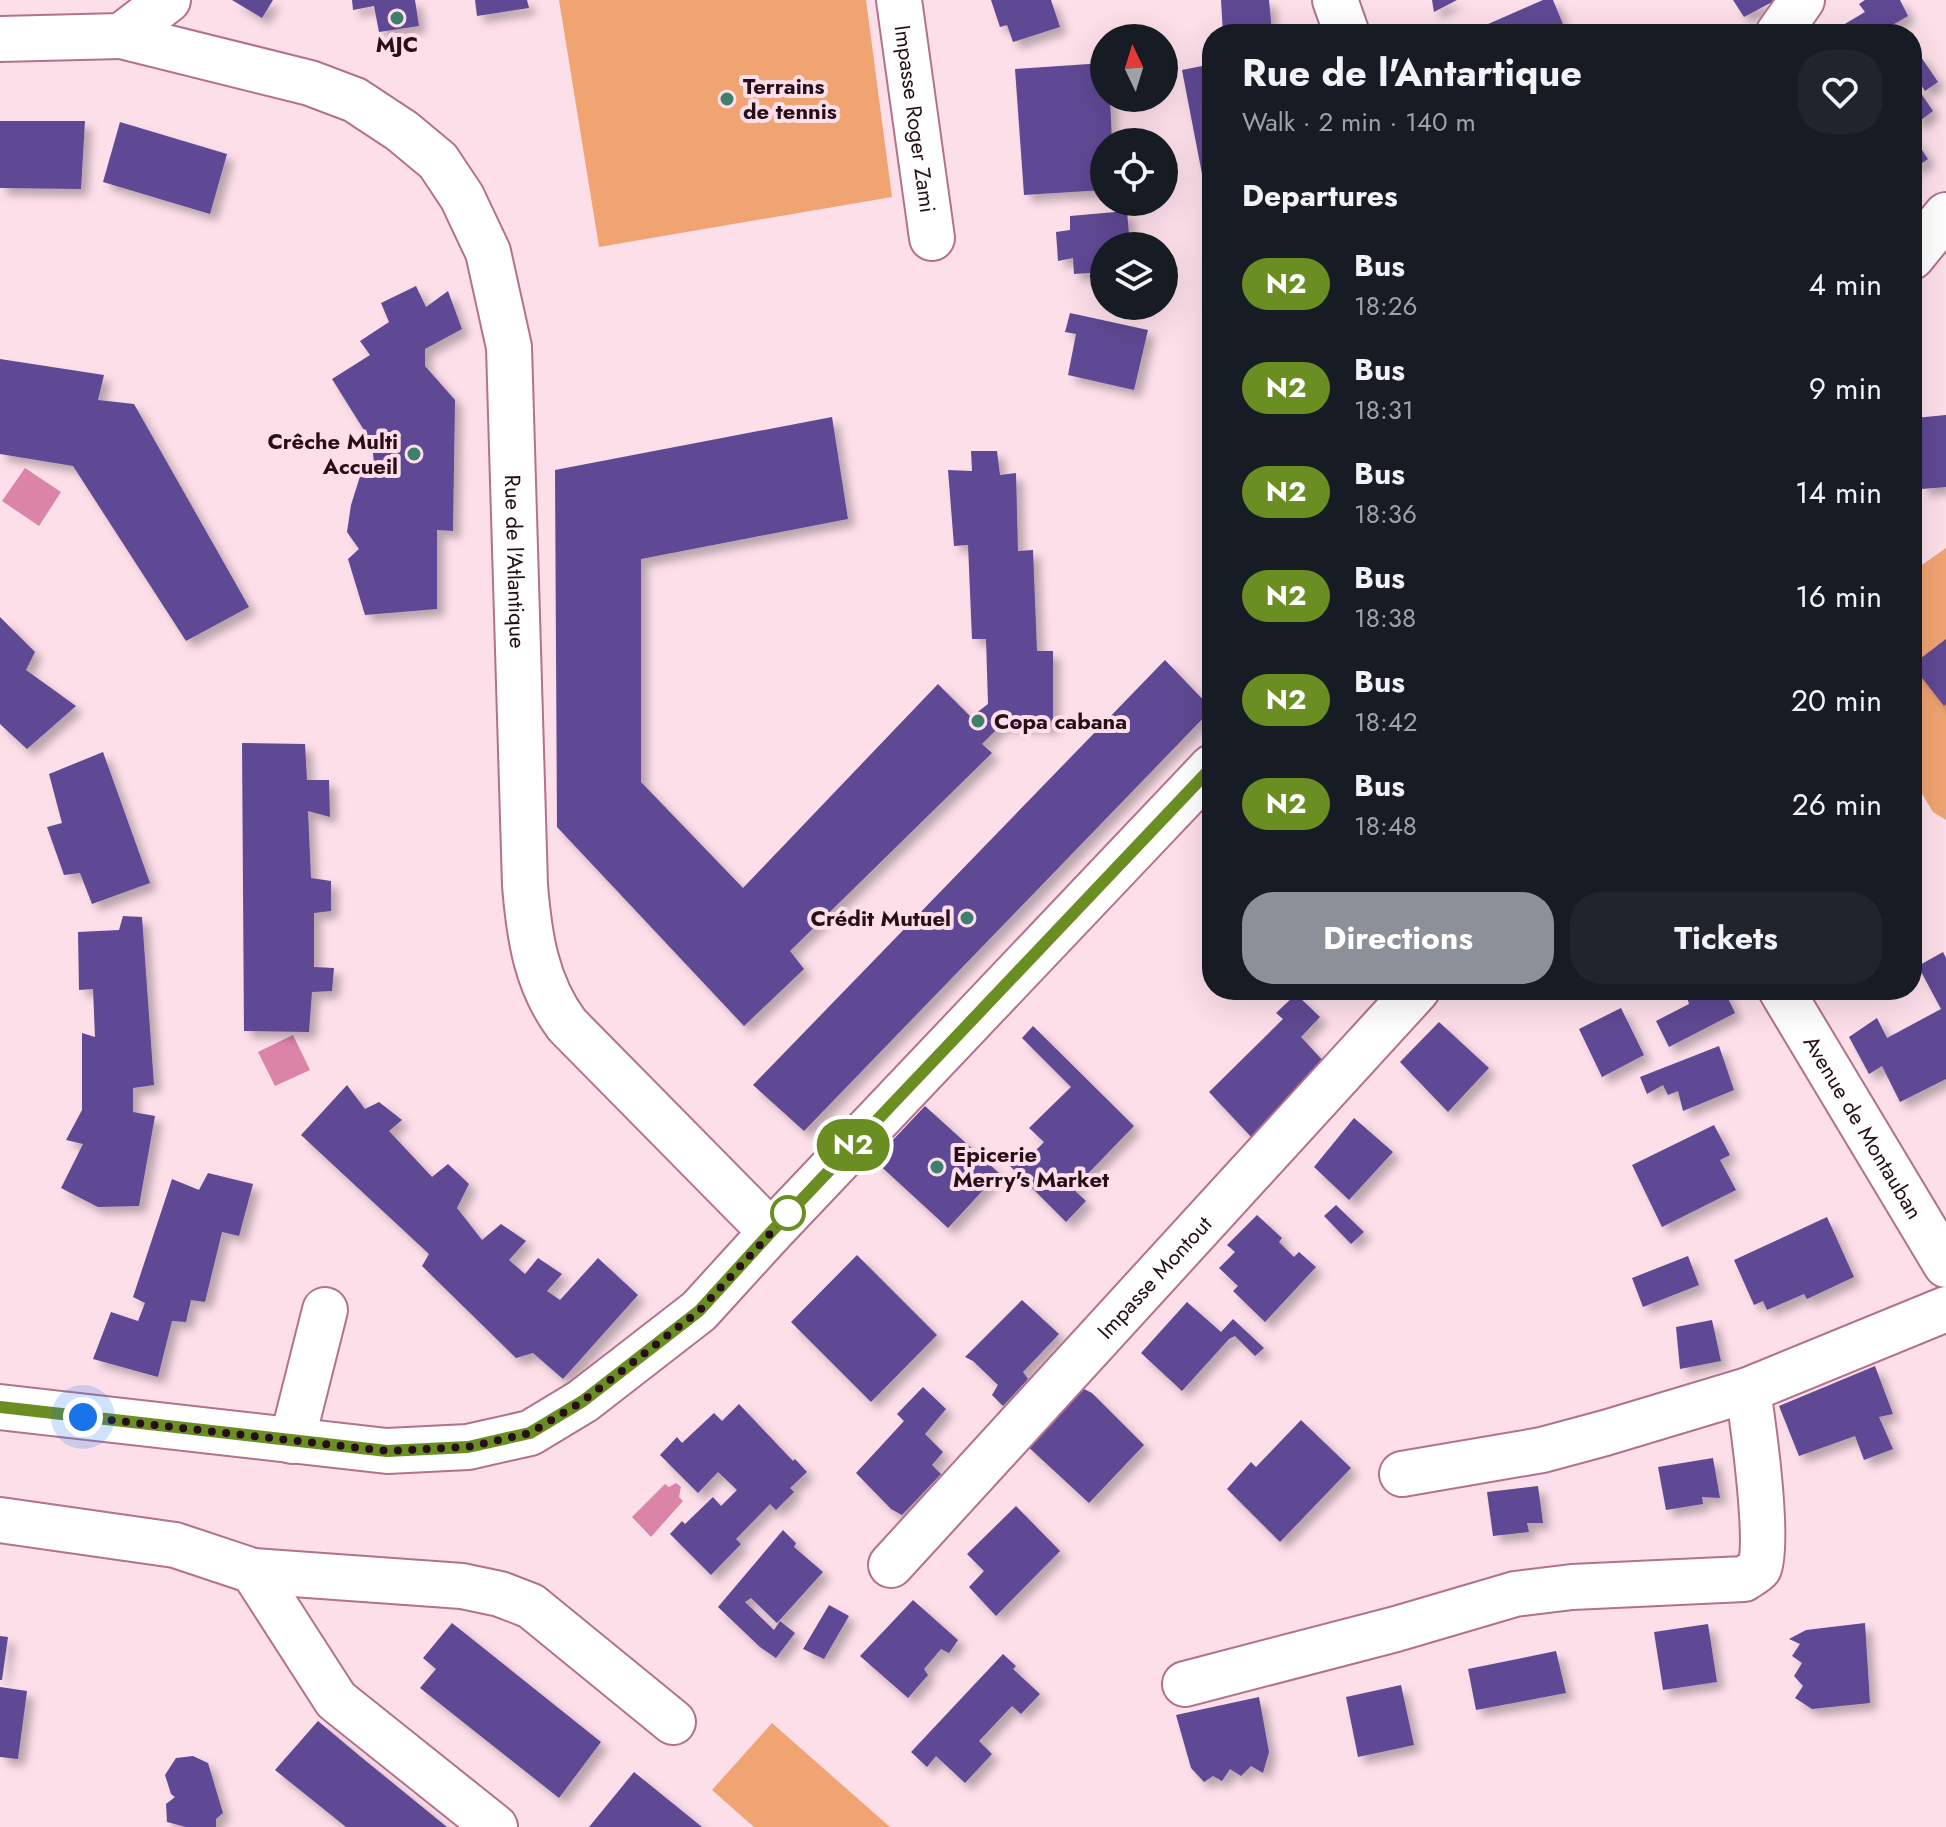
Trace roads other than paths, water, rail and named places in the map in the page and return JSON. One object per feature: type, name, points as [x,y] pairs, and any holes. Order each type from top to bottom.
[{"type":"street","points":[[121,36],[168,0]]},
{"type":"street","name":"Impasse Roger Zami","points":[[899,0],[932,238]]},
{"type":"street","points":[[1335,0],[1343,24]]},
{"type":"street","points":[[1785,24],[1802,0]]},
{"type":"street","name":"Rue de l'Atlantique","points":[[0,39],[121,36],[310,83],[355,100],[402,131],[438,161],[462,197],[488,252],[509,347],[525,885],[529,936],[542,982],[556,1011],[567,1025],[771,1232]]},
{"type":"street","points":[[1922,244],[1946,215]]},
{"type":"street","points":[[0,1407],[387,1451],[468,1447],[530,1433],[583,1401],[699,1311],[1202,778]]},
{"type":"street","name":"Impasse Montout","points":[[891,1565],[1408,1000]]},
{"type":"street","name":"Avenue de Montauban","points":[[1787,1000],[1946,1265]]},
{"type":"street","points":[[1402,1474],[1542,1450],[1748,1390],[1946,1309]]},
{"type":"street","points":[[292,1441],[325,1310]]},
{"type":"street","points":[[1185,1684],[1396,1629],[1515,1594],[1572,1587],[1744,1579],[1759,1568],[1763,1555],[1760,1491],[1748,1390]]},
{"type":"street","points":[[0,1520],[175,1545],[253,1571],[462,1586],[500,1594],[531,1606],[673,1722]]},
{"type":"street","points":[[253,1571],[336,1700],[495,1827]]},
{"type":"place","name":"MJC","points":[[397,18]]},
{"type":"place","name":"Terrains de tennis","points":[[727,99]]},
{"type":"place","name":"Crêche Multi Accueil","points":[[414,454]]},
{"type":"place","name":"Copa cabana","points":[[978,721]]},
{"type":"place","name":"Crédit Mutuel","points":[[967,918]]},
{"type":"place","name":"Epicerie Merry's Market","points":[[937,1167]]}]
